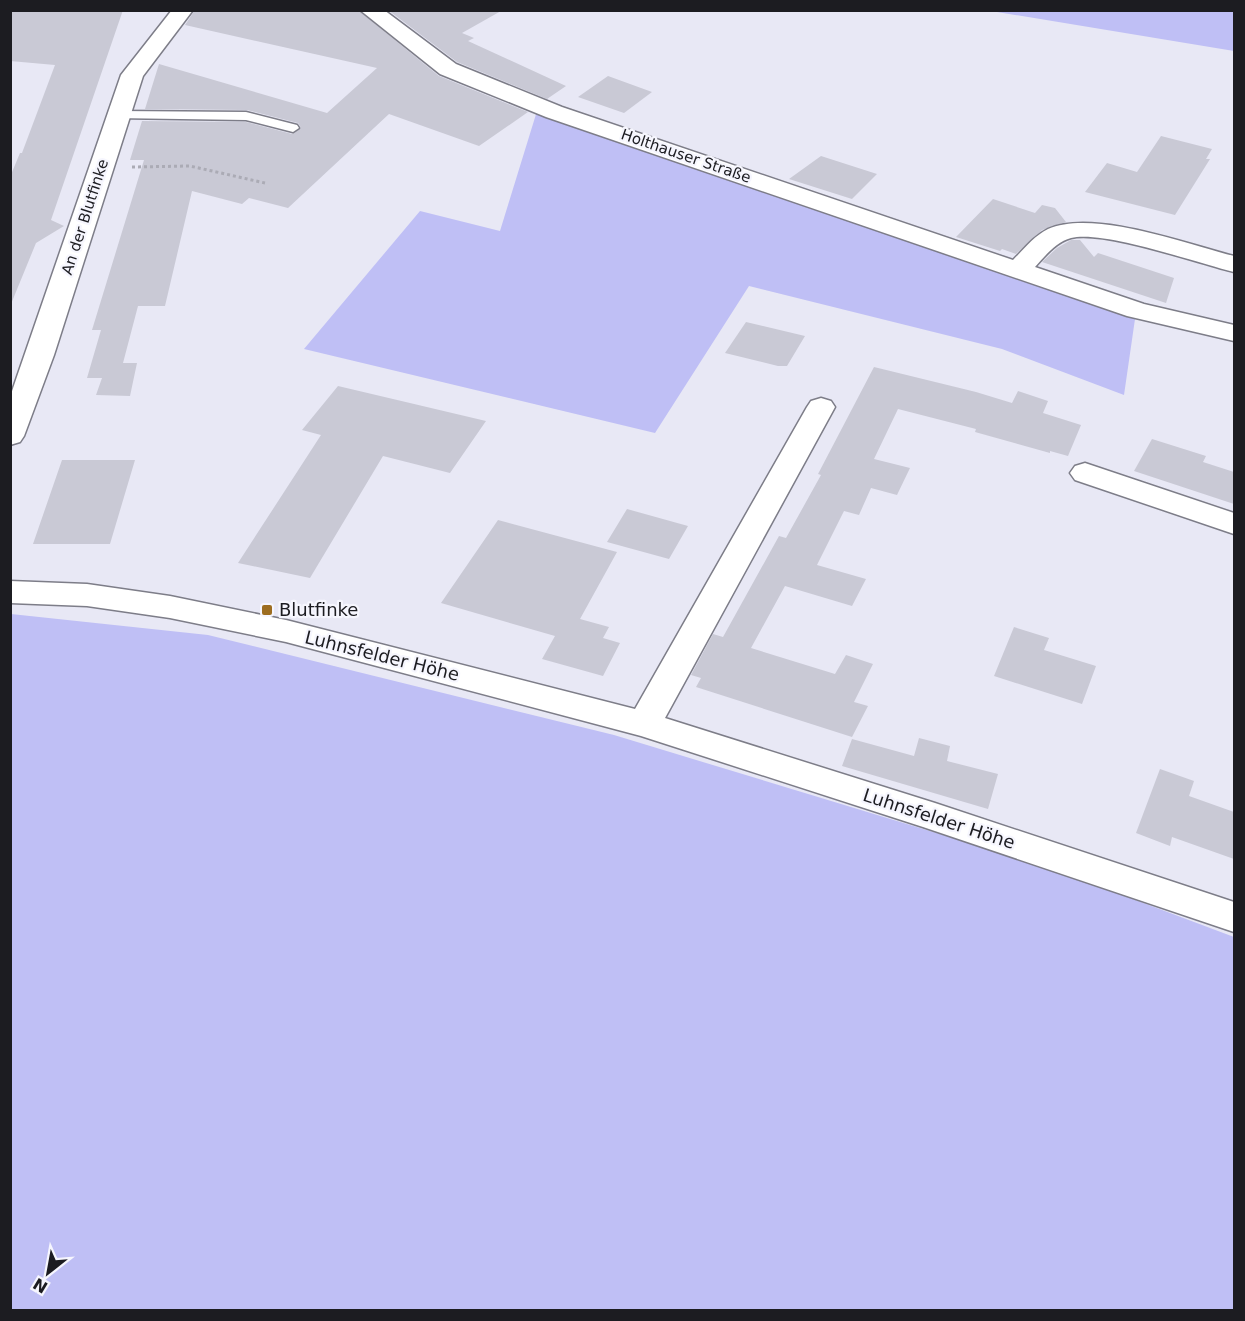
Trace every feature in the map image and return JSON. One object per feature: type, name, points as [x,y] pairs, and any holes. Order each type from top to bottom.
[{"type":"street","name":"An der Blutfinke","points":[[10,436],[40,355],[132,75],[183,10]]},
{"type":"street","name":"Holthauser Straße","points":[[370,10],[448,69],[554,112],[1136,310],[1234,333]]},
{"type":"street","points":[[1018,270],[1047,239],[1060,231],[1085,229],[1107,231],[1234,264]]},
{"type":"street","points":[[644,724],[821,407]]},
{"type":"street","points":[[1085,473],[1234,524]]},
{"type":"street","name":"Luhnsfelder Höhe","points":[[10,592],[87,595],[170,608],[286,631],[644,724],[1234,917]]},
{"type":"lane","points":[[118,115],[246,116],[293,128]]},
{"type":"path","points":[[101,168],[190,166],[265,183]]},
{"type":"shaded area","points":[[991,11],[1234,11],[1234,51]]},
{"type":"shaded area","points":[[537,111],[1135,319],[1124,395],[1002,349],[749,286],[655,433],[304,349],[420,211],[500,231]]},
{"type":"shaded area","points":[[11,614],[208,635],[614,735],[1045,866],[1234,937],[1234,1310],[11,1310]]},
{"type":"building","points":[[10,10],[123,10],[51,220],[64,226],[36,243],[11,304],[10,177],[22,153],[55,65],[10,61]]},
{"type":"building","points":[[195,10],[358,10],[439,76],[528,112],[479,146],[389,114],[288,208],[249,198],[242,204],[192,191],[165,306],[138,306],[123,363],[137,363],[130,396],[96,395],[102,378],[87,378],[101,330],[92,330],[144,160],[130,160],[142,121],[246,122],[292,134],[301,128],[298,123],[247,110],[145,109],[159,64],[327,113],[377,68],[185,25]]},
{"type":"building","points":[[388,10],[501,11],[462,33],[474,38],[468,41],[566,86],[547,99],[457,62]]},
{"type":"building","points":[[608,76],[652,92],[624,113],[578,97]]},
{"type":"building","points":[[1161,136],[1212,149],[1206,159],[1210,159],[1175,215],[1085,192],[1107,163],[1137,172]]},
{"type":"building","points":[[821,156],[877,174],[852,199],[789,179]]},
{"type":"building","points":[[993,199],[1035,213],[1042,205],[1055,208],[1066,222],[1042,230],[1016,254],[956,237]]},
{"type":"building","points":[[1071,240],[1080,240],[1094,257],[1098,253],[1174,278],[1166,303],[1042,262],[1057,248]]},
{"type":"building","points":[[746,322],[805,336],[787,366],[778,366],[725,353]]},
{"type":"building","points":[[874,367],[1012,403],[1018,391],[1048,401],[1043,413],[1081,425],[1068,456],[1050,451],[1050,453],[975,432],[976,429],[898,409],[874,459],[910,468],[897,495],[871,488],[859,515],[844,511],[817,565],[866,579],[852,606],[785,586],[751,648],[835,674],[846,655],[873,664],[854,702],[868,706],[852,737],[696,687],[701,678],[691,675],[713,634],[723,637],[779,536],[786,538],[821,475],[818,474]]},
{"type":"building","points":[[338,386],[486,421],[450,473],[383,456],[310,578],[238,563],[321,435],[302,430]]},
{"type":"building","points":[[1152,439],[1206,456],[1203,462],[1234,472],[1234,504],[1134,471]]},
{"type":"building","points":[[62,460],[135,460],[110,544],[33,544]]},
{"type":"building","points":[[627,509],[688,526],[669,559],[607,542]]},
{"type":"building","points":[[498,520],[617,552],[580,619],[609,627],[603,638],[620,643],[603,676],[542,659],[555,636],[441,603]]},
{"type":"building","points":[[1014,627],[1049,638],[1044,650],[1096,666],[1082,704],[994,676]]},
{"type":"building","points":[[919,738],[950,746],[947,761],[998,774],[988,809],[842,766],[852,739],[914,756]]},
{"type":"building","points":[[1160,769],[1194,781],[1189,796],[1234,812],[1234,859],[1172,837],[1170,846],[1136,833]]},
{"type":"place","name":"Blutfinke","points":[[267,610]]}]
